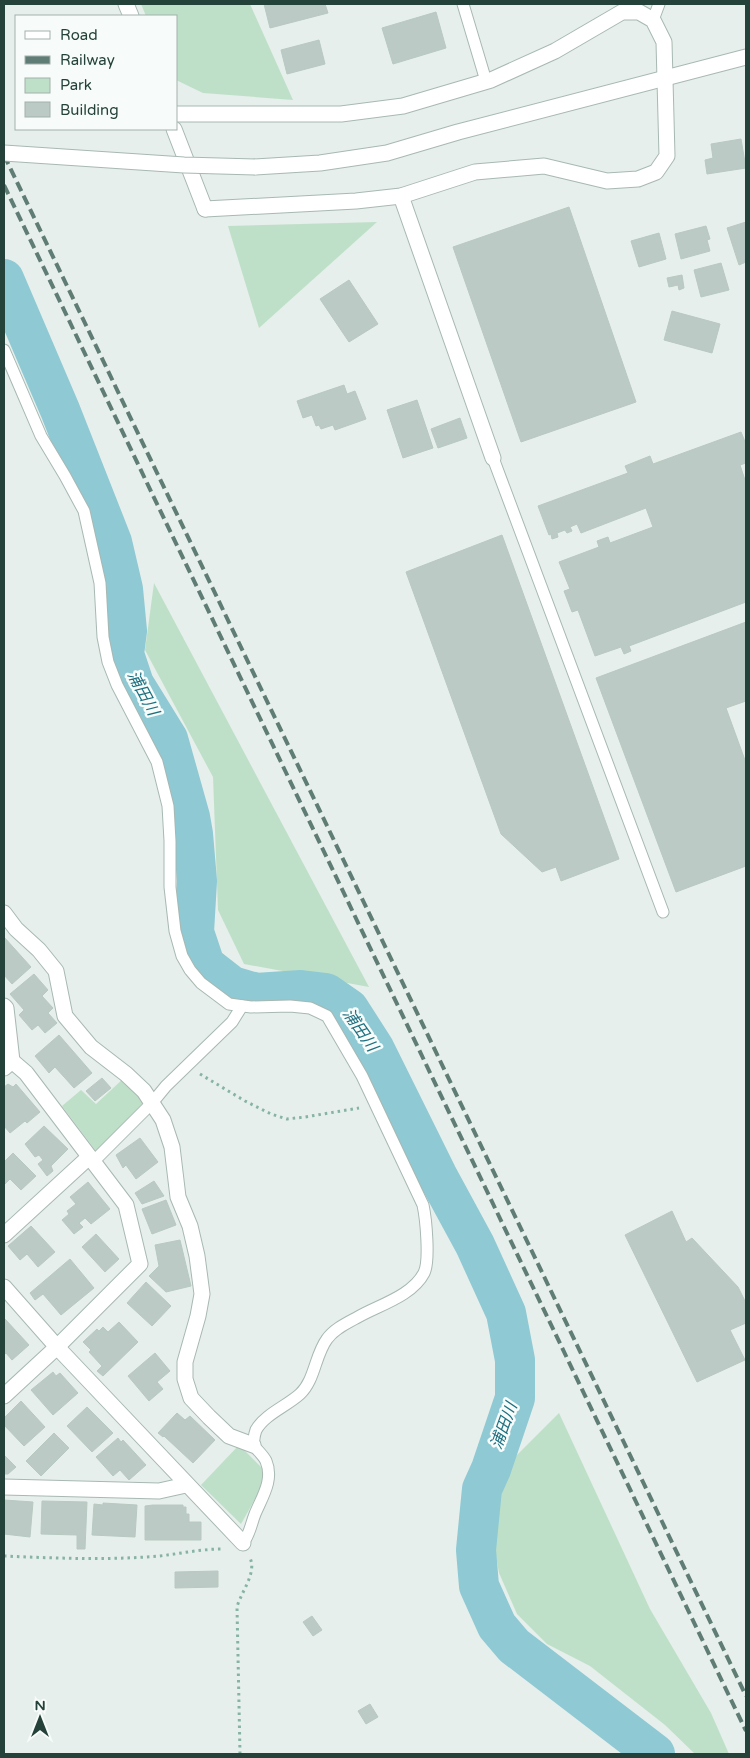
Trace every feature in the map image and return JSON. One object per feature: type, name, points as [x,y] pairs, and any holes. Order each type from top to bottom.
[{"type":"street","points":[[174,130],[205,209],[348,202],[401,196],[475,172],[544,166],[607,182],[638,179],[656,172],[667,156],[664,42],[654,20],[639,12],[622,12],[555,51],[486,81],[403,106],[341,114],[178,114]]},
{"type":"street","points":[[4,154],[184,165],[255,167],[320,163],[387,153],[458,132],[746,57]]},
{"type":"street","points":[[401,196],[493,458]]},
{"type":"street","points":[[4,913],[16,930],[39,950],[56,971],[65,1016],[91,1047],[126,1074],[144,1091],[163,1120],[172,1147],[178,1197],[190,1226],[195,1248],[202,1294],[185,1362],[185,1380],[191,1398],[209,1417],[230,1436],[254,1445]]},
{"type":"street","points":[[4,1006],[6,1008],[8,1065],[26,1073],[126,1205],[140,1264],[57,1347],[4,1396]]},
{"type":"street","points":[[4,1235],[91,1160]]},
{"type":"street","points":[[4,1288],[57,1347],[242,1543]]},
{"type":"street","points":[[4,1487],[159,1491],[186,1485]]},
{"type":"lane","points":[[463,4],[486,81]]},
{"type":"lane","points":[[654,20],[659,4]]},
{"type":"lane","points":[[4,350],[41,436],[66,476],[84,511],[100,584],[103,637],[108,662],[117,685],[156,762],[168,806],[170,888],[175,931],[182,956],[190,970],[201,983],[229,1004],[310,1008],[327,1016],[362,1076],[423,1205],[427,1227],[425,1272],[417,1283],[402,1294],[341,1326],[327,1339],[316,1358],[309,1382],[301,1393],[256,1430],[254,1445],[266,1461],[268,1474],[267,1490],[255,1514],[248,1536],[242,1543]]},
{"type":"lane","points":[[493,458],[663,912]]},
{"type":"lane","points":[[91,1160],[152,1103],[166,1086],[232,1022],[242,1006]]},
{"type":"path","points":[[182,1070],[202,1074],[245,1101],[286,1119],[305,1118],[354,1109],[374,1102]]},
{"type":"path","points":[[4,1556],[57,1558],[146,1557],[201,1549],[225,1548],[242,1543],[252,1562],[248,1582],[237,1607],[240,1754]]},
{"type":"green space","points":[[141,4],[250,4],[293,100],[203,93],[178,81],[178,15],[146,15]]},
{"type":"green space","points":[[377,222],[259,328],[228,226]]},
{"type":"green space","points":[[154,583],[369,987],[244,964],[218,910],[213,777],[145,650]]},
{"type":"green space","points":[[124,1078],[145,1101],[96,1151],[62,1106],[81,1090],[96,1104]]},
{"type":"green space","points":[[559,1413],[650,1609],[711,1713],[729,1754],[695,1754],[665,1725],[590,1666],[547,1644],[517,1614],[499,1573],[493,1539],[492,1504],[513,1459]]},
{"type":"green space","points":[[239,1445],[262,1468],[264,1483],[241,1524],[201,1485]]},
{"type":"building","points":[[264,4],[325,4],[328,13],[270,28]]},
{"type":"building","points":[[436,12],[446,48],[393,64],[382,28]]},
{"type":"building","points":[[319,40],[325,64],[287,74],[281,50]]},
{"type":"building","points":[[741,139],[746,168],[707,174],[705,160],[713,158],[711,144]]},
{"type":"building","points":[[569,207],[636,402],[521,442],[453,247]]},
{"type":"building","points":[[746,222],[746,262],[739,265],[727,228]]},
{"type":"building","points":[[706,226],[710,239],[707,240],[710,251],[681,259],[675,234]]},
{"type":"building","points":[[659,233],[666,259],[639,267],[631,241]]},
{"type":"building","points":[[721,263],[729,290],[701,297],[694,270]]},
{"type":"building","points":[[682,275],[684,288],[679,290],[678,285],[669,287],[667,278]]},
{"type":"building","points":[[349,280],[378,324],[349,342],[320,299]]},
{"type":"building","points":[[672,311],[720,324],[712,353],[664,340]]},
{"type":"building","points":[[344,385],[347,394],[355,391],[366,419],[335,430],[333,425],[321,429],[319,425],[316,426],[312,415],[303,418],[297,401]]},
{"type":"building","points":[[417,400],[433,448],[403,458],[387,410]]},
{"type":"building","points":[[460,418],[467,438],[438,448],[431,429]]},
{"type":"building","points":[[741,432],[746,444],[746,463],[740,465],[746,483],[746,602],[629,646],[631,651],[624,654],[621,647],[595,656],[578,610],[572,612],[564,591],[570,589],[559,562],[599,547],[597,541],[608,537],[610,543],[653,527],[646,508],[581,533],[577,524],[570,527],[572,531],[567,533],[565,530],[557,533],[558,537],[552,539],[538,506],[628,473],[625,466],[650,456],[653,464]]},
{"type":"building","points":[[502,535],[619,859],[561,881],[556,867],[542,872],[501,834],[406,572]]},
{"type":"building","points":[[746,622],[746,701],[726,708],[746,763],[746,866],[676,892],[596,678]]},
{"type":"building","points":[[4,937],[31,967],[12,984],[4,975]]},
{"type":"building","points":[[34,974],[48,990],[42,996],[53,1008],[48,1013],[57,1023],[45,1033],[38,1025],[32,1030],[19,1015],[24,1010],[10,994]]},
{"type":"building","points":[[59,1035],[92,1073],[74,1088],[55,1067],[49,1073],[35,1056]]},
{"type":"building","points":[[102,1078],[111,1088],[95,1101],[86,1091]]},
{"type":"building","points":[[8,1084],[13,1087],[16,1084],[40,1112],[27,1123],[25,1121],[10,1133],[4,1126],[4,1087]]},
{"type":"building","points":[[44,1126],[68,1149],[51,1166],[53,1171],[47,1176],[38,1164],[43,1160],[39,1155],[35,1157],[25,1144]]},
{"type":"building","points":[[140,1138],[158,1162],[136,1179],[126,1165],[123,1168],[116,1155]]},
{"type":"building","points":[[13,1153],[36,1176],[21,1190],[10,1179],[4,1185],[4,1162]]},
{"type":"building","points":[[154,1181],[164,1196],[142,1204],[135,1193]]},
{"type":"building","points":[[88,1182],[110,1209],[91,1224],[85,1218],[79,1223],[83,1227],[74,1234],[62,1220],[69,1214],[67,1211],[76,1204],[70,1197]]},
{"type":"building","points":[[166,1200],[176,1225],[152,1234],[142,1209]]},
{"type":"building","points":[[672,1211],[686,1242],[692,1238],[738,1287],[746,1303],[746,1323],[730,1330],[745,1360],[697,1382],[625,1235]]},
{"type":"building","points":[[31,1226],[55,1252],[38,1267],[27,1254],[20,1260],[8,1246]]},
{"type":"building","points":[[96,1234],[119,1259],[105,1272],[82,1247]]},
{"type":"building","points":[[180,1240],[191,1286],[166,1292],[149,1276],[159,1266],[155,1245]]},
{"type":"building","points":[[70,1259],[94,1288],[61,1315],[43,1294],[35,1300],[30,1293]]},
{"type":"building","points":[[146,1282],[171,1306],[152,1326],[127,1303]]},
{"type":"building","points":[[5,1319],[29,1345],[12,1360],[6,1353],[4,1355]]},
{"type":"building","points":[[119,1322],[138,1342],[103,1376],[97,1371],[102,1366],[89,1352],[91,1350],[83,1342],[97,1329],[99,1331],[103,1327],[108,1332]]},
{"type":"building","points":[[155,1353],[170,1371],[157,1382],[163,1389],[149,1401],[128,1376]]},
{"type":"building","points":[[53,1372],[56,1376],[60,1373],[78,1393],[53,1415],[31,1390]]},
{"type":"building","points":[[21,1401],[45,1427],[24,1446],[4,1425],[4,1418]]},
{"type":"building","points":[[87,1407],[113,1433],[92,1452],[67,1426]]},
{"type":"building","points":[[177,1413],[185,1420],[190,1416],[215,1440],[193,1463],[164,1436],[158,1433]]},
{"type":"building","points":[[54,1433],[69,1448],[41,1476],[26,1461]]},
{"type":"building","points":[[118,1438],[121,1442],[123,1440],[146,1465],[129,1480],[120,1470],[113,1476],[96,1457]]},
{"type":"building","points":[[4,1455],[16,1467],[8,1474],[4,1474]]},
{"type":"building","points":[[4,1500],[33,1502],[30,1537],[4,1534]]},
{"type":"building","points":[[42,1501],[87,1502],[85,1549],[77,1549],[77,1535],[41,1534]]},
{"type":"building","points":[[103,1503],[137,1505],[135,1537],[92,1535],[94,1504],[103,1505]]},
{"type":"building","points":[[183,1505],[183,1507],[186,1507],[186,1514],[189,1514],[189,1522],[201,1522],[201,1540],[145,1540],[145,1506]]},
{"type":"building","points":[[218,1571],[218,1587],[175,1588],[175,1572]]},
{"type":"building","points":[[312,1616],[322,1630],[313,1636],[303,1622]]},
{"type":"building","points":[[370,1704],[378,1717],[366,1724],[358,1711]]},
{"type":"waterway","name":"浦田川","points":[[4,279],[60,410],[112,542],[123,589],[127,631],[124,654],[134,684],[168,739],[190,817],[197,881],[194,932],[205,965],[232,986],[256,993],[301,990],[326,993],[349,1009],[374,1048],[437,1175],[475,1245],[506,1313],[515,1360],[515,1398],[491,1469],[482,1489],[476,1550],[479,1586],[497,1626],[514,1646],[655,1754]]},
{"type":"railway","points":[[4,155],[746,1696]]},
{"type":"railway","points":[[4,185],[746,1731]]}]
